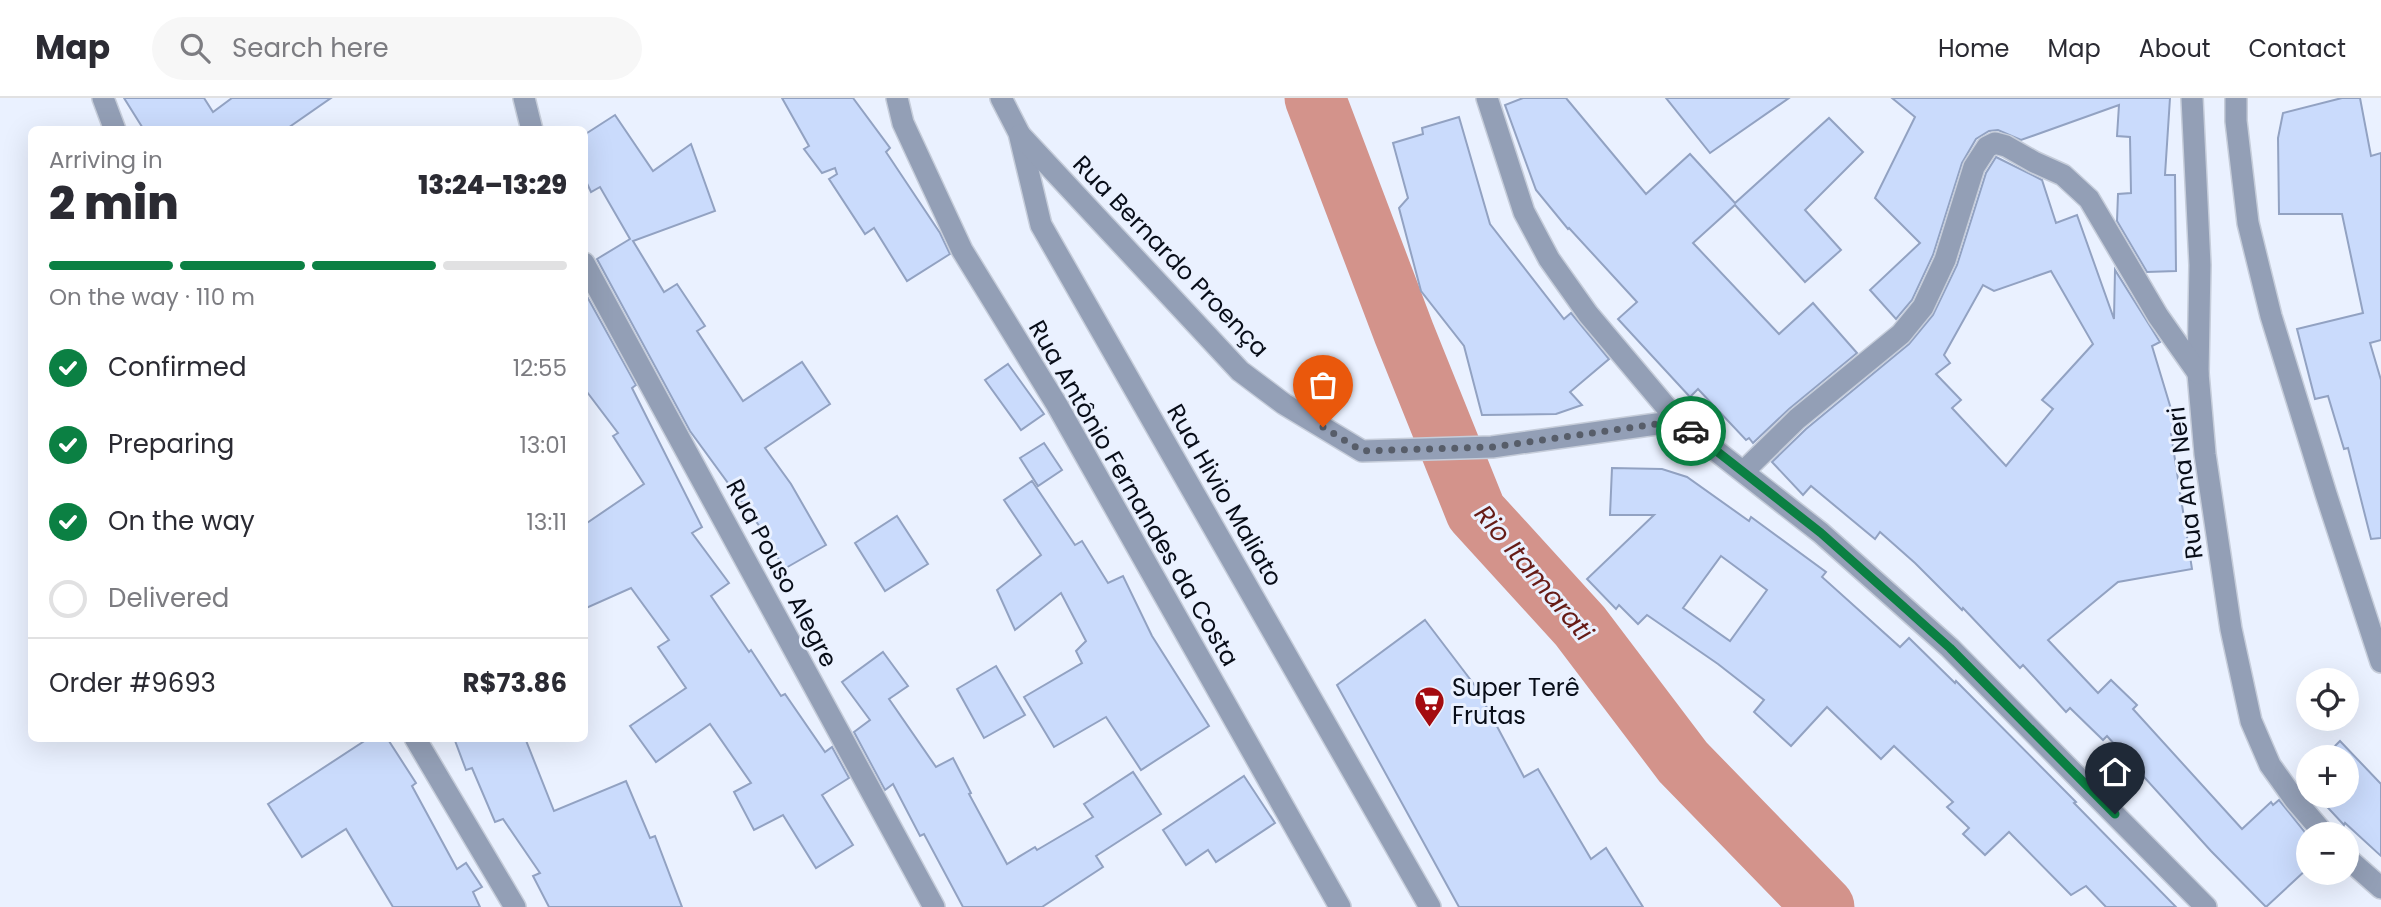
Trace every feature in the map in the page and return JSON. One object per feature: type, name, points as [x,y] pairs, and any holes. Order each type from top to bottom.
[{"type":"street","points":[[103,98],[114,126]]},
{"type":"street","points":[[524,98],[530,126]]},
{"type":"street","name":"Rua Antônio Fernandes da Costa","points":[[897,98],[903,123],[962,250],[1057,405],[1340,907]]},
{"type":"street","name":"Rua Hivio Maliato","points":[[1001,98],[1019,134],[1041,225],[1430,907]]},
{"type":"street","points":[[1486,98],[1524,212],[1549,259],[1588,314],[1678,421],[1821,533],[1950,648],[2206,907]]},
{"type":"street","name":"Rua Ana Neri","points":[[2192,98],[2200,265],[2198,373],[2205,454],[2229,617],[2251,721],[2270,765],[2314,822]]},
{"type":"street","points":[[2236,98],[2236,121],[2249,223],[2272,316],[2381,662]]},
{"type":"street","name":"Rua Bernardo Proença","points":[[1019,134],[1240,370],[1284,404],[1362,451],[1492,447],[1678,421]]},
{"type":"street","points":[[1744,471],[1797,419],[1901,334],[1923,306],[1945,260],[1973,167],[1987,147],[1995,143],[2063,174],[2088,199],[2158,316],[2198,373]]},
{"type":"street","name":"Rua Pouso Alegre","points":[[588,270],[934,907]]},
{"type":"street","points":[[417,742],[515,907]]},
{"type":"street","points":[[2359,869],[2381,888]]},
{"type":"building","points":[[124,98],[204,98],[213,112],[232,98],[331,98],[291,126],[142,126]]},
{"type":"building","points":[[782,98],[853,98],[890,148],[886,152],[940,233],[950,254],[907,281],[874,228],[865,234],[829,179],[837,174],[835,168],[822,173],[804,149],[809,146]]},
{"type":"building","points":[[1523,98],[1566,98],[1646,194],[1690,154],[1735,203],[1829,118],[1863,152],[1805,210],[1841,250],[1805,282],[1735,205],[1693,243],[1779,334],[1813,303],[1857,353],[1789,409],[1753,443],[1749,438],[1746,440],[1698,389],[1690,397],[1618,319],[1637,302],[1568,229],[1536,190],[1505,105]]},
{"type":"building","points":[[1666,98],[1789,98],[1710,153]]},
{"type":"building","points":[[1892,98],[2170,98],[2165,175],[2175,175],[2176,271],[2147,272],[2117,221],[2118,194],[2131,193],[2130,137],[2117,136],[2119,105],[2021,140],[1998,130],[1989,131],[1976,139],[1962,163],[1933,255],[1912,300],[1896,319],[1870,290],[1920,243],[1875,198],[1915,117]]},
{"type":"building","points":[[2342,98],[2360,98],[2371,156],[2381,153],[2381,340],[2370,343],[2381,380],[2381,538],[2371,539],[2348,448],[2344,449],[2328,396],[2315,399],[2297,329],[2363,313],[2342,214],[2279,214],[2278,138],[2283,113]]},
{"type":"building","points":[[615,115],[653,171],[691,144],[715,211],[633,241],[664,292],[677,284],[705,326],[697,331],[743,401],[802,362],[830,404],[765,448],[791,484],[826,545],[784,569],[763,531],[690,431],[597,259],[630,239],[600,187],[591,192],[588,186],[588,132]]},
{"type":"building","points":[[1459,117],[1490,224],[1564,319],[1571,313],[1609,359],[1570,392],[1582,405],[1556,414],[1482,415],[1464,346],[1421,291],[1399,208],[1408,198],[1393,143],[1423,134],[1422,128]]},
{"type":"building","points":[[1996,157],[2042,180],[2056,223],[2077,215],[2114,319],[2115,270],[2160,342],[2152,346],[2178,432],[2171,434],[2192,569],[2118,582],[2048,640],[2098,693],[2111,680],[2137,705],[2133,709],[2242,829],[2271,802],[2273,805],[2279,800],[2297,822],[2296,879],[2266,907],[2211,851],[2107,736],[2103,740],[2070,708],[2066,712],[2023,665],[2020,668],[1963,608],[1962,610],[1915,563],[1880,532],[1875,539],[1811,486],[1803,495],[1772,462],[1806,429],[1909,344],[1933,315],[1957,265],[1986,173]],"holes":[[[2051,271],[2093,344],[2042,400],[2053,409],[2006,466],[1952,408],[1961,400],[1936,374],[1950,363],[1944,355],[1983,285],[1994,291]]]},
{"type":"building","points":[[588,298],[636,385],[632,388],[702,527],[692,533],[729,583],[711,596],[781,696],[785,694],[825,752],[832,747],[849,778],[822,795],[853,845],[816,868],[783,815],[754,830],[734,792],[751,783],[710,724],[656,762],[630,726],[686,688],[658,647],[669,640],[631,588],[588,607],[588,522],[644,484],[613,436],[618,433],[588,393]]},
{"type":"building","points":[[1008,364],[1044,414],[1021,430],[985,380]]},
{"type":"building","points":[[1044,443],[1062,470],[1038,486],[1020,458]]},
{"type":"building","points":[[1612,468],[1662,469],[1687,477],[1749,521],[1751,517],[1826,572],[1822,577],[1900,647],[1909,638],[1955,683],[1956,681],[2176,907],[2106,907],[2086,886],[2071,895],[2009,832],[1985,855],[1963,834],[1969,828],[1947,807],[1953,802],[1894,746],[1881,759],[1827,707],[1791,746],[1754,712],[1764,700],[1647,615],[1638,624],[1619,605],[1616,609],[1587,579],[1654,515],[1610,515]],"holes":[[[1721,556],[1767,590],[1730,641],[1683,608]]]},
{"type":"building","points":[[1032,481],[1075,545],[1082,541],[1108,583],[1123,576],[1152,636],[1209,726],[1141,770],[1106,717],[1054,747],[1024,697],[1082,663],[1076,651],[1086,641],[1061,593],[1015,630],[997,590],[1041,555],[1004,500]]},
{"type":"building","points":[[897,516],[928,564],[885,591],[855,543]]},
{"type":"building","name":"Super Terê Frutas","points":[[1425,620],[1476,687],[1524,777],[1538,769],[1591,859],[1606,848],[1643,907],[1459,907],[1337,685]]},
{"type":"building","points":[[883,652],[908,686],[889,699],[936,767],[953,758],[1007,864],[1035,847],[1037,850],[1093,817],[1084,804],[1133,772],[1161,814],[1096,856],[1103,867],[1042,907],[963,907],[924,834],[920,836],[893,784],[885,790],[854,732],[870,720],[842,682]]},
{"type":"building","points":[[996,666],[1025,715],[984,738],[957,689]]},
{"type":"building","points":[[363,742],[390,742],[416,783],[412,786],[457,869],[466,863],[482,887],[473,892],[480,907],[393,907],[346,829],[302,857],[268,804]]},
{"type":"building","points":[[456,742],[527,742],[554,811],[626,781],[650,838],[655,836],[682,907],[549,907],[533,876],[540,873],[503,819],[495,822],[472,768],[466,770]]},
{"type":"building","points":[[2359,761],[2381,784],[2381,856],[2359,836],[2359,822],[2341,822],[2328,808],[2359,808]]},
{"type":"building","points":[[1244,776],[1275,823],[1216,862],[1208,850],[1186,865],[1163,830]]},
{"type":"waterway","name":"Rio Itamarati","points":[[1315,98],[1404,333],[1476,512],[1580,626],[1683,762],[1824,907]]},
{"type":"way so far","points":[[1323,427],[1362,451],[1492,447],[1678,421],[1691,431]]},
{"type":"place","name":"Super Terê Frutas","points":[[1429,728]]},
{"type":"route","points":[[1691,431],[1821,533],[1950,648],[2115,814]]}]
